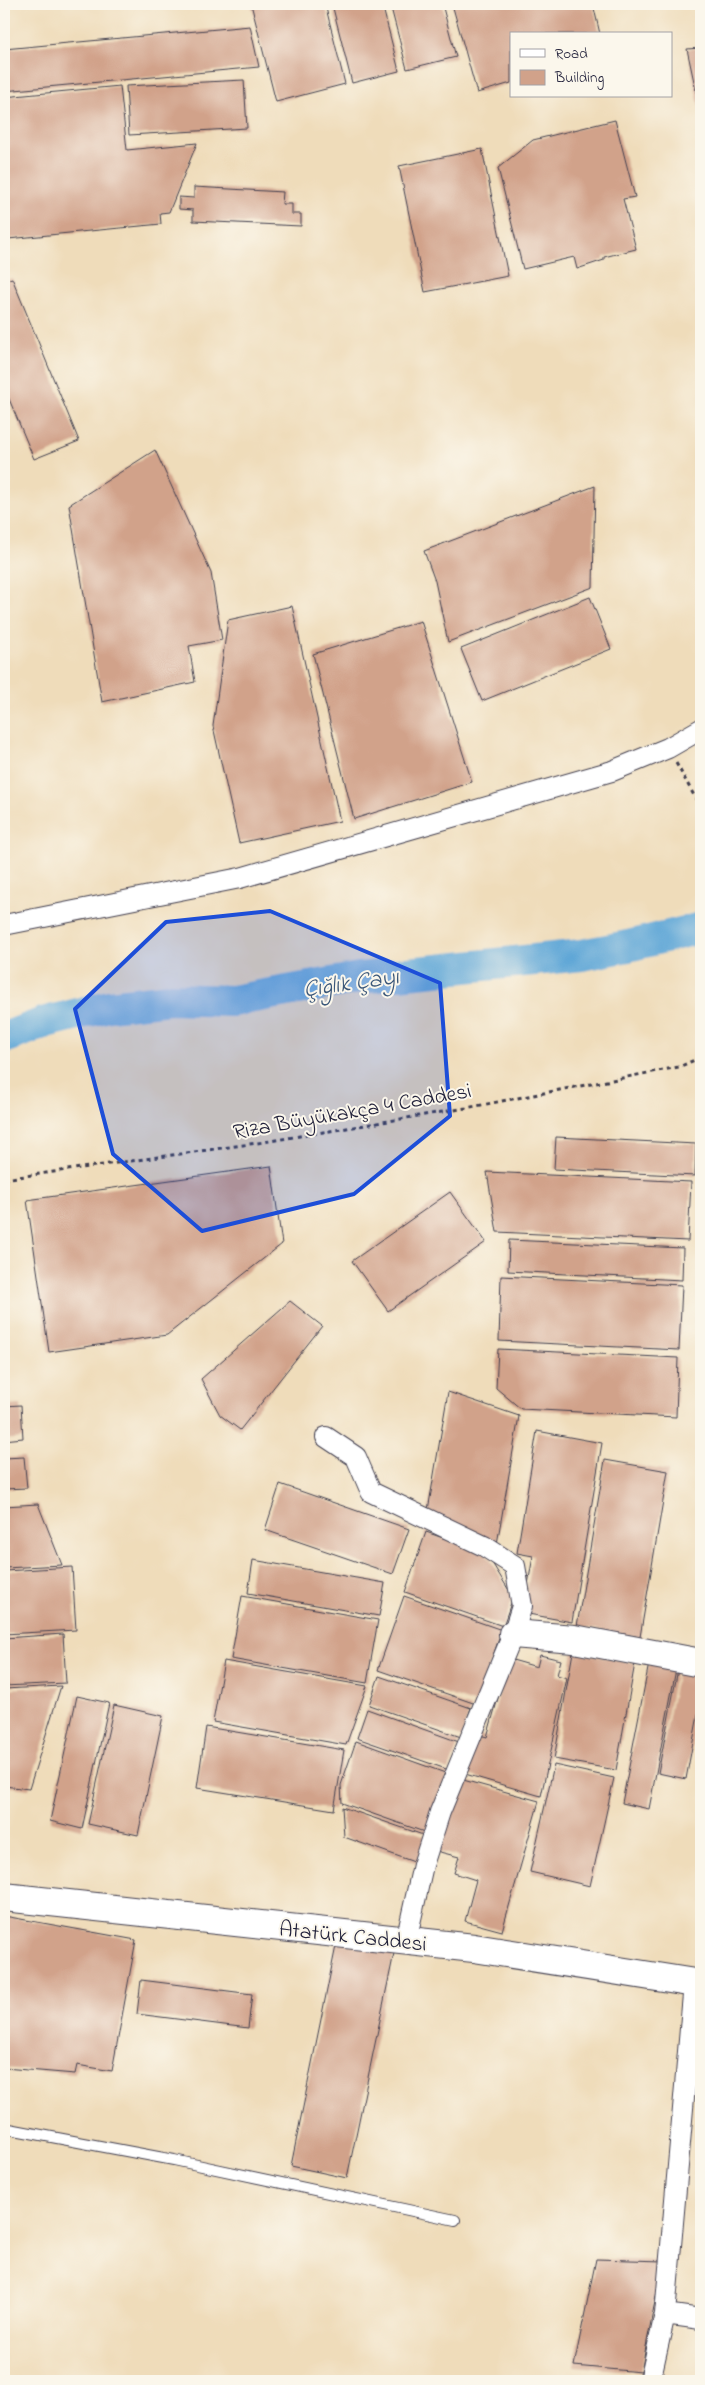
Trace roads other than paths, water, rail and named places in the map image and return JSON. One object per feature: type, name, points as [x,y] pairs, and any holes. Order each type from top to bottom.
[{"type":"street","points":[[4,925],[240,878],[612,771],[668,748],[701,729]]},
{"type":"street","points":[[326,1437],[356,1457],[371,1492],[484,1546],[515,1566],[522,1606],[513,1634],[440,1812],[423,1865],[406,1941]]},
{"type":"street","points":[[513,1634],[574,1639],[701,1663]]},
{"type":"street","name":"Atatürk Caddesi","points":[[4,1897],[474,1948],[698,1984]]},
{"type":"street","points":[[650,2381],[665,2314],[698,1984]]},
{"type":"street","points":[[665,2314],[701,2320]]},
{"type":"lane","points":[[4,2128],[174,2160],[455,2220]]},
{"type":"waterway","name":"Çığlık Çayı","points":[[4,1038],[46,1022],[109,1006],[170,999],[232,1001],[359,978],[582,955],[701,928]]}]
